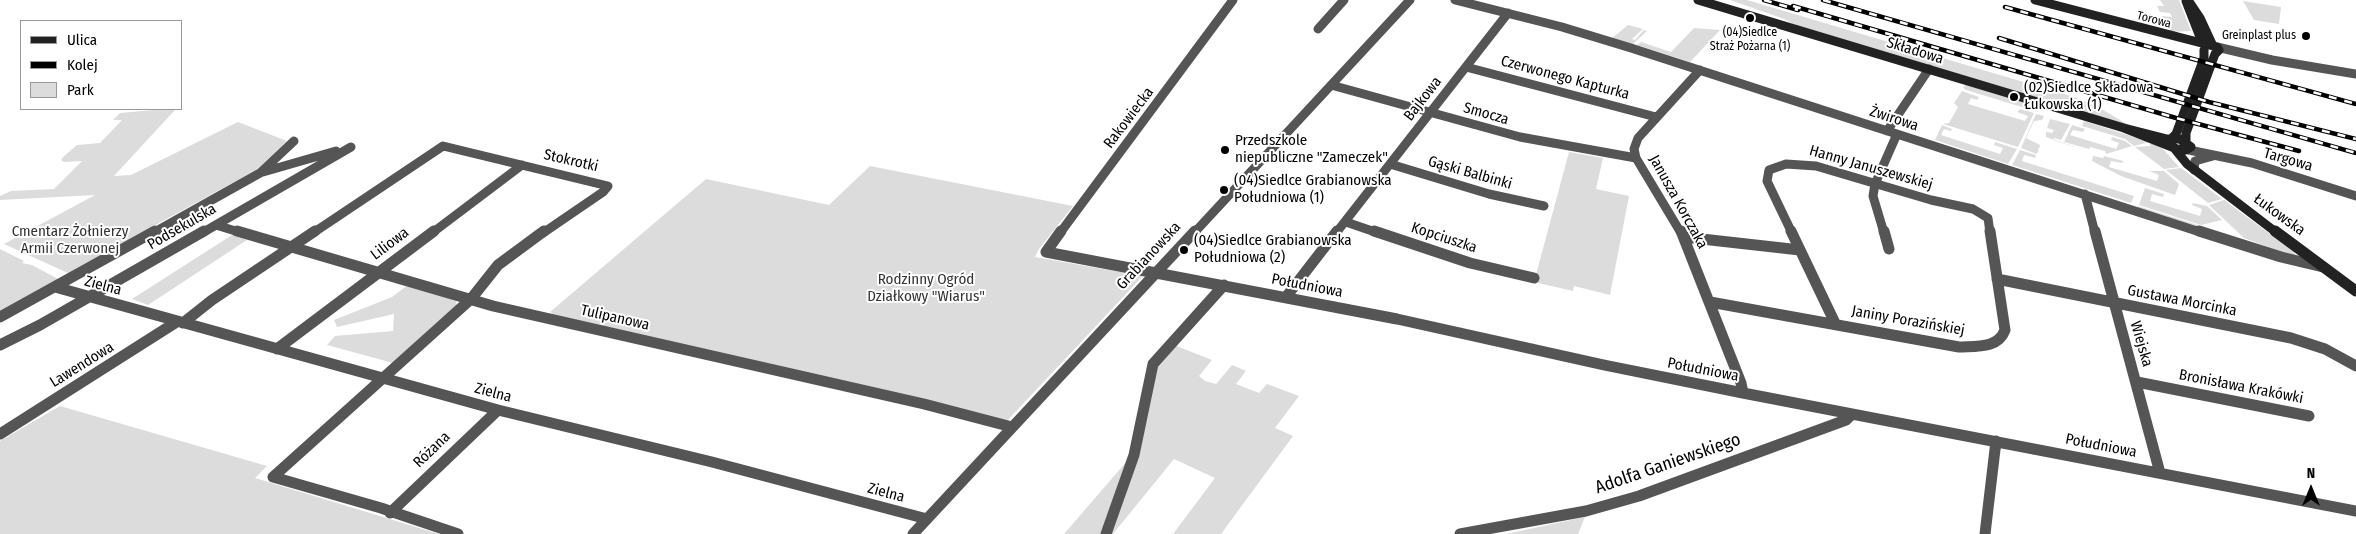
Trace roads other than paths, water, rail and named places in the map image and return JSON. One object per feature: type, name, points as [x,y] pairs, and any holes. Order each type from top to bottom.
[{"type":"main road","name":"Składowa","points":[[1698,0],[2187,147]]},
{"type":"main road","name":"Torowa","points":[[2034,0],[2216,48]]},
{"type":"main road","points":[[2170,142],[2176,134],[2204,58],[2187,0]]},
{"type":"main road","points":[[2186,162],[2186,133],[2216,48],[2200,18],[2187,0]]},
{"type":"main road","points":[[2170,36],[2186,37],[2197,34]]},
{"type":"main road","name":"Łukowska","points":[[2170,142],[2194,170],[2356,291]]},
{"type":"street","name":"Rakowiecka","points":[[1046,252],[1233,0]]},
{"type":"street","points":[[1318,29],[1344,0]]},
{"type":"street","name":"Grabianowska","points":[[913,534],[1410,0]]},
{"type":"street","name":"Żwirowa","points":[[1459,0],[1562,27],[2281,257],[2324,267]]},
{"type":"street","name":"Bajkowa","points":[[1286,297],[1508,13]]},
{"type":"street","points":[[2216,48],[2356,74]]},
{"type":"street","name":"Czerwonego Kapturka","points":[[1466,66],[1656,117]]},
{"type":"street","points":[[1887,131],[1929,69]]},
{"type":"street","name":"Janusza Korczaka","points":[[1700,70],[1638,138],[1634,149],[1636,158],[1684,237],[1742,383],[1743,393]]},
{"type":"street","name":"Smocza","points":[[1331,85],[1511,136],[1604,155],[1636,158]]},
{"type":"street","points":[[1889,249],[1872,196],[1875,184],[1897,134]]},
{"type":"street","points":[[0,317],[260,173],[294,141]]},
{"type":"street","name":"Stokrotki","points":[[291,247],[443,146],[608,186],[603,192],[512,253],[498,265],[471,299],[273,477],[381,508],[390,513]]},
{"type":"street","name":"Podsekulska","points":[[0,345],[87,298],[351,147],[260,173]]},
{"type":"street","name":"Targowa","points":[[2187,147],[2291,175],[2356,196]]},
{"type":"street","points":[[2194,170],[2194,162],[2198,159],[2222,156]]},
{"type":"street","name":"Hanny Januszewskiej","points":[[1835,323],[1767,181],[1769,170],[1778,164],[1797,163],[1816,166],[1931,200],[1973,209],[1984,214]]},
{"type":"street","name":"Gąski Balbinki","points":[[1390,164],[1489,194],[1544,206]]},
{"type":"street","name":"Liliowa","points":[[276,349],[522,165]]},
{"type":"street","name":"Wiejska","points":[[2085,194],[2160,473]]},
{"type":"street","name":"Janiny Porazińskiej","points":[[1710,302],[1835,323],[1959,347],[1988,346],[2002,338],[2005,330],[1989,222],[1984,214]]},
{"type":"street","name":"Kopciuszka","points":[[1346,222],[1470,263],[1534,278]]},
{"type":"street","name":"Tulipanowa","points":[[216,225],[376,273],[471,299],[924,404],[1012,427]]},
{"type":"street","points":[[1684,237],[1800,250]]},
{"type":"street","name":"Lawendowa","points":[[0,434],[181,322],[291,247]]},
{"type":"street","name":"Południowa","points":[[1046,252],[1286,297],[1743,393],[2356,511]]},
{"type":"street","name":"Gustawa Morcinka","points":[[1997,279],[2290,338],[2316,345],[2356,366]]},
{"type":"street","points":[[1106,534],[1134,455],[1153,364],[1224,285]]},
{"type":"street","name":"Zielna","points":[[55,287],[87,298],[181,322],[498,410],[712,462],[927,519]]},
{"type":"street","name":"Bronisława Krakówki","points":[[2137,382],[2309,416]]},
{"type":"street","name":"Różana","points":[[390,513],[498,410]]},
{"type":"street","name":"Adolfa Ganiewskiego","points":[[1460,534],[1586,510],[1639,496],[1846,420],[1852,414]]},
{"type":"street","points":[[1986,534],[1996,441]]},
{"type":"street","points":[[390,513],[458,534]]},
{"type":"railway","points":[[1764,0],[1798,10]]},
{"type":"railway","points":[[1823,0],[2356,153]]},
{"type":"railway","points":[[1793,6],[2176,118],[2299,151]]},
{"type":"railway","points":[[2005,7],[2356,104]]},
{"type":"railway","points":[[1999,38],[2209,102],[2356,139]]},
{"type":"place","name":"(04)Siedlce Straż Pożarna (1)","points":[[1750,18]]},
{"type":"place","name":"Greinplast plus","points":[[2306,36]]},
{"type":"place","name":"(02)Siedlce Składowa Łukowska (1)","points":[[2014,97]]},
{"type":"place","name":"Przedszkole niepubliczne \"Zameczek\"","points":[[1225,150]]},
{"type":"place","name":"(04)Siedlce Grabianowska Południowa (1)","points":[[1224,190]]},
{"type":"place","name":"(04)Siedlce Grabianowska Południowa (2)","points":[[1184,250]]},
{"type":"park label","name":"Cmentarz Żołnierzy Armii Czerwonej","points":[[70,240]]},
{"type":"park label","name":"Rodzinny Ogród Działkowy \"Wiarus\"","points":[[926,288]]}]
